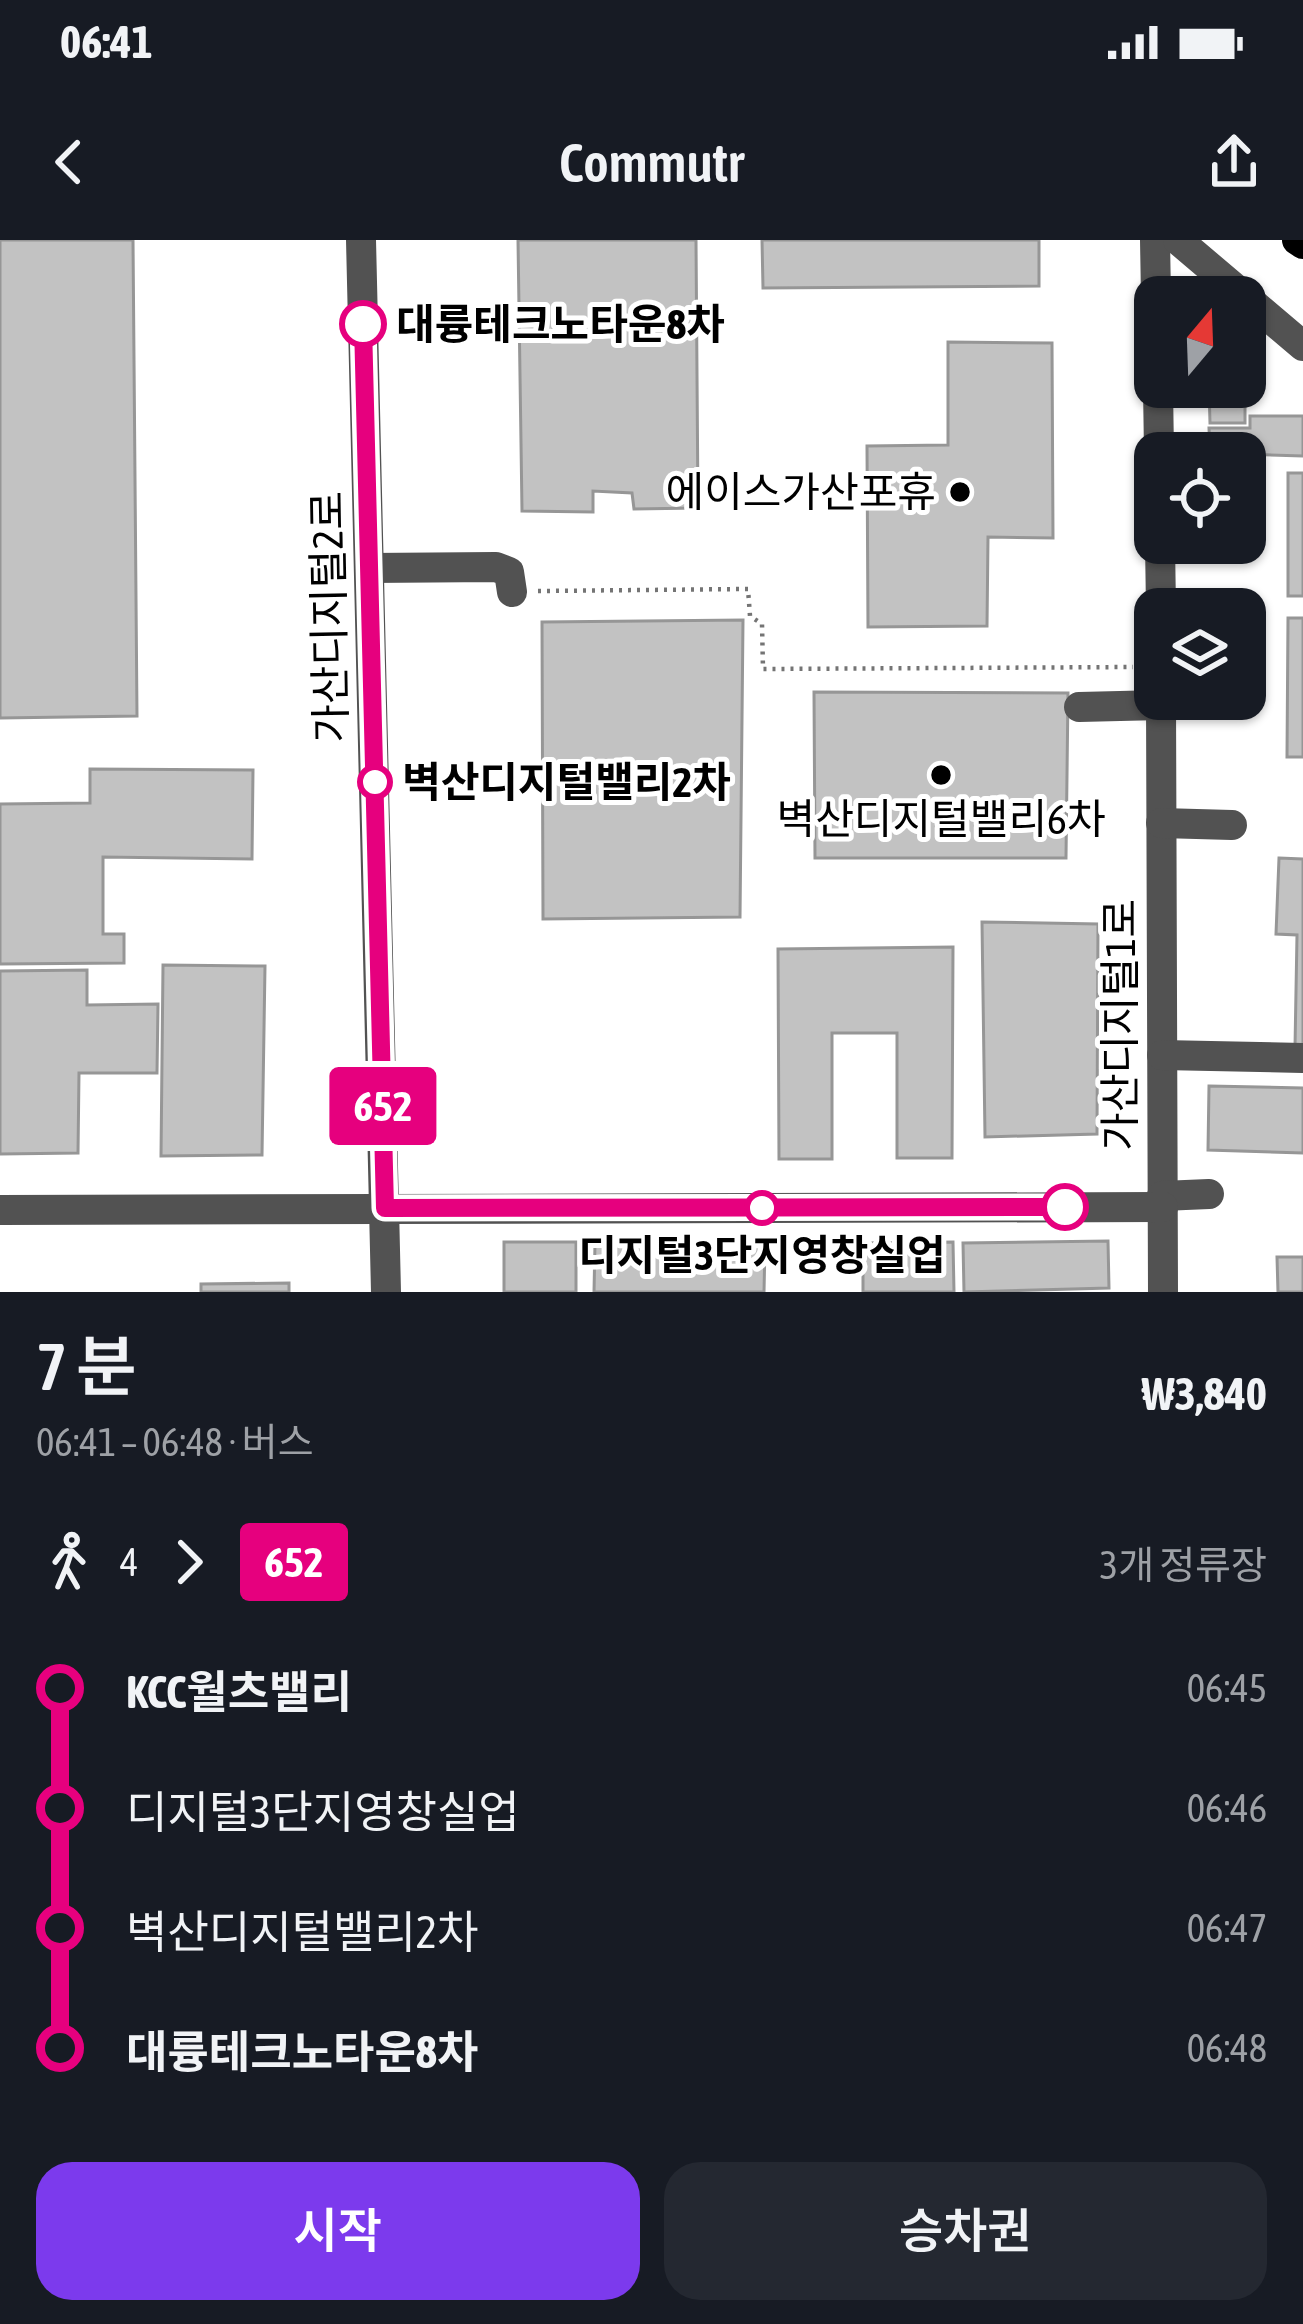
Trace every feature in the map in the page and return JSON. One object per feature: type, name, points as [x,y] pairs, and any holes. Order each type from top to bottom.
[{"type":"street","name":"가산디지털2로","points":[[361,240],[386,1292]]},
{"type":"street","points":[[1155,240],[1156,276]]},
{"type":"street","points":[[1178,240],[1303,346]]},
{"type":"street","points":[[369,568],[496,567],[508,572],[512,586]]},
{"type":"street","points":[[1079,707],[1134,704]]},
{"type":"street","name":"가산디지털1로","points":[[1161,720],[1163,1292]]},
{"type":"street","points":[[1161,823],[1232,825]]},
{"type":"street","points":[[1162,1055],[1303,1058]]},
{"type":"street","points":[[1162,1201],[1209,1195]]},
{"type":"street","name":"가산디지털1로","points":[[385,1208],[1162,1201]]},
{"type":"street","points":[[0,1210],[385,1208]]},
{"type":"path","points":[[512,586],[535,591],[748,590],[750,616],[762,624],[763,669],[1133,667]]},
{"type":"building","points":[[0,240],[133,240],[137,716],[0,718]]},
{"type":"building","name":"대륭테크노타운8차","points":[[518,240],[696,240],[698,508],[634,509],[632,493],[593,491],[593,512],[522,511]]},
{"type":"building","points":[[762,240],[1039,240],[1039,286],[763,288]]},
{"type":"building","name":"에이스가산포휴","points":[[948,342],[1052,343],[1053,538],[988,537],[987,626],[868,627],[867,446],[948,445]]},
{"type":"building","points":[[1210,408],[1245,408],[1245,423],[1210,423]]},
{"type":"building","points":[[1250,416],[1303,416],[1303,456],[1266,455],[1266,432],[1209,432],[1209,428],[1250,428]]},
{"type":"building","points":[[1288,473],[1303,473],[1303,596],[1288,596]]},
{"type":"building","points":[[1288,618],[1303,618],[1303,757],[1287,757]]},
{"type":"building","name":"벽산디지털밸리2차","points":[[743,620],[740,917],[543,919],[542,622]]},
{"type":"building","name":"벽산디지털밸리6차","points":[[814,692],[1068,693],[1066,858],[815,858]]},
{"type":"building","points":[[90,769],[253,770],[252,859],[103,857],[103,934],[124,934],[124,963],[0,964],[0,804],[90,803]]},
{"type":"building","points":[[1279,858],[1303,859],[1303,1047],[1295,1047],[1297,935],[1276,934]]},
{"type":"building","points":[[982,922],[1098,924],[1097,1134],[985,1137]]},
{"type":"building","points":[[953,947],[952,1158],[897,1158],[897,1033],[832,1033],[832,1159],[779,1159],[778,949]]},
{"type":"building","points":[[163,965],[265,966],[262,1155],[161,1156]]},
{"type":"building","points":[[87,970],[87,1005],[158,1004],[157,1073],[79,1073],[78,1153],[0,1154],[0,971]]},
{"type":"building","points":[[1209,1086],[1303,1088],[1303,1153],[1208,1150]]},
{"type":"building","points":[[1108,1241],[1109,1288],[964,1292],[963,1243]]},
{"type":"building","points":[[504,1242],[576,1242],[576,1292],[504,1292]]},
{"type":"building","points":[[953,1242],[954,1292],[863,1292],[863,1243]]},
{"type":"building","points":[[595,1243],[765,1245],[764,1292],[594,1292]]},
{"type":"building","points":[[1277,1257],[1303,1257],[1303,1292],[1278,1292]]},
{"type":"building","points":[[289,1283],[289,1292],[201,1292],[201,1284]]},
{"type":"bus line","name":"652","points":[[363,324],[385,1208],[1065,1207]]},
{"type":"place","name":"대륭테크노타운8차","points":[[363,324]]},
{"type":"place","name":"에이스가산포휴","points":[[960,492]]},
{"type":"place","name":"벽산디지털밸리6차","points":[[941,775]]},
{"type":"place","name":"벽산디지털밸리2차","points":[[375,782]]},
{"type":"place","name":"디지털3단지영창실업","points":[[762,1208]]}]
